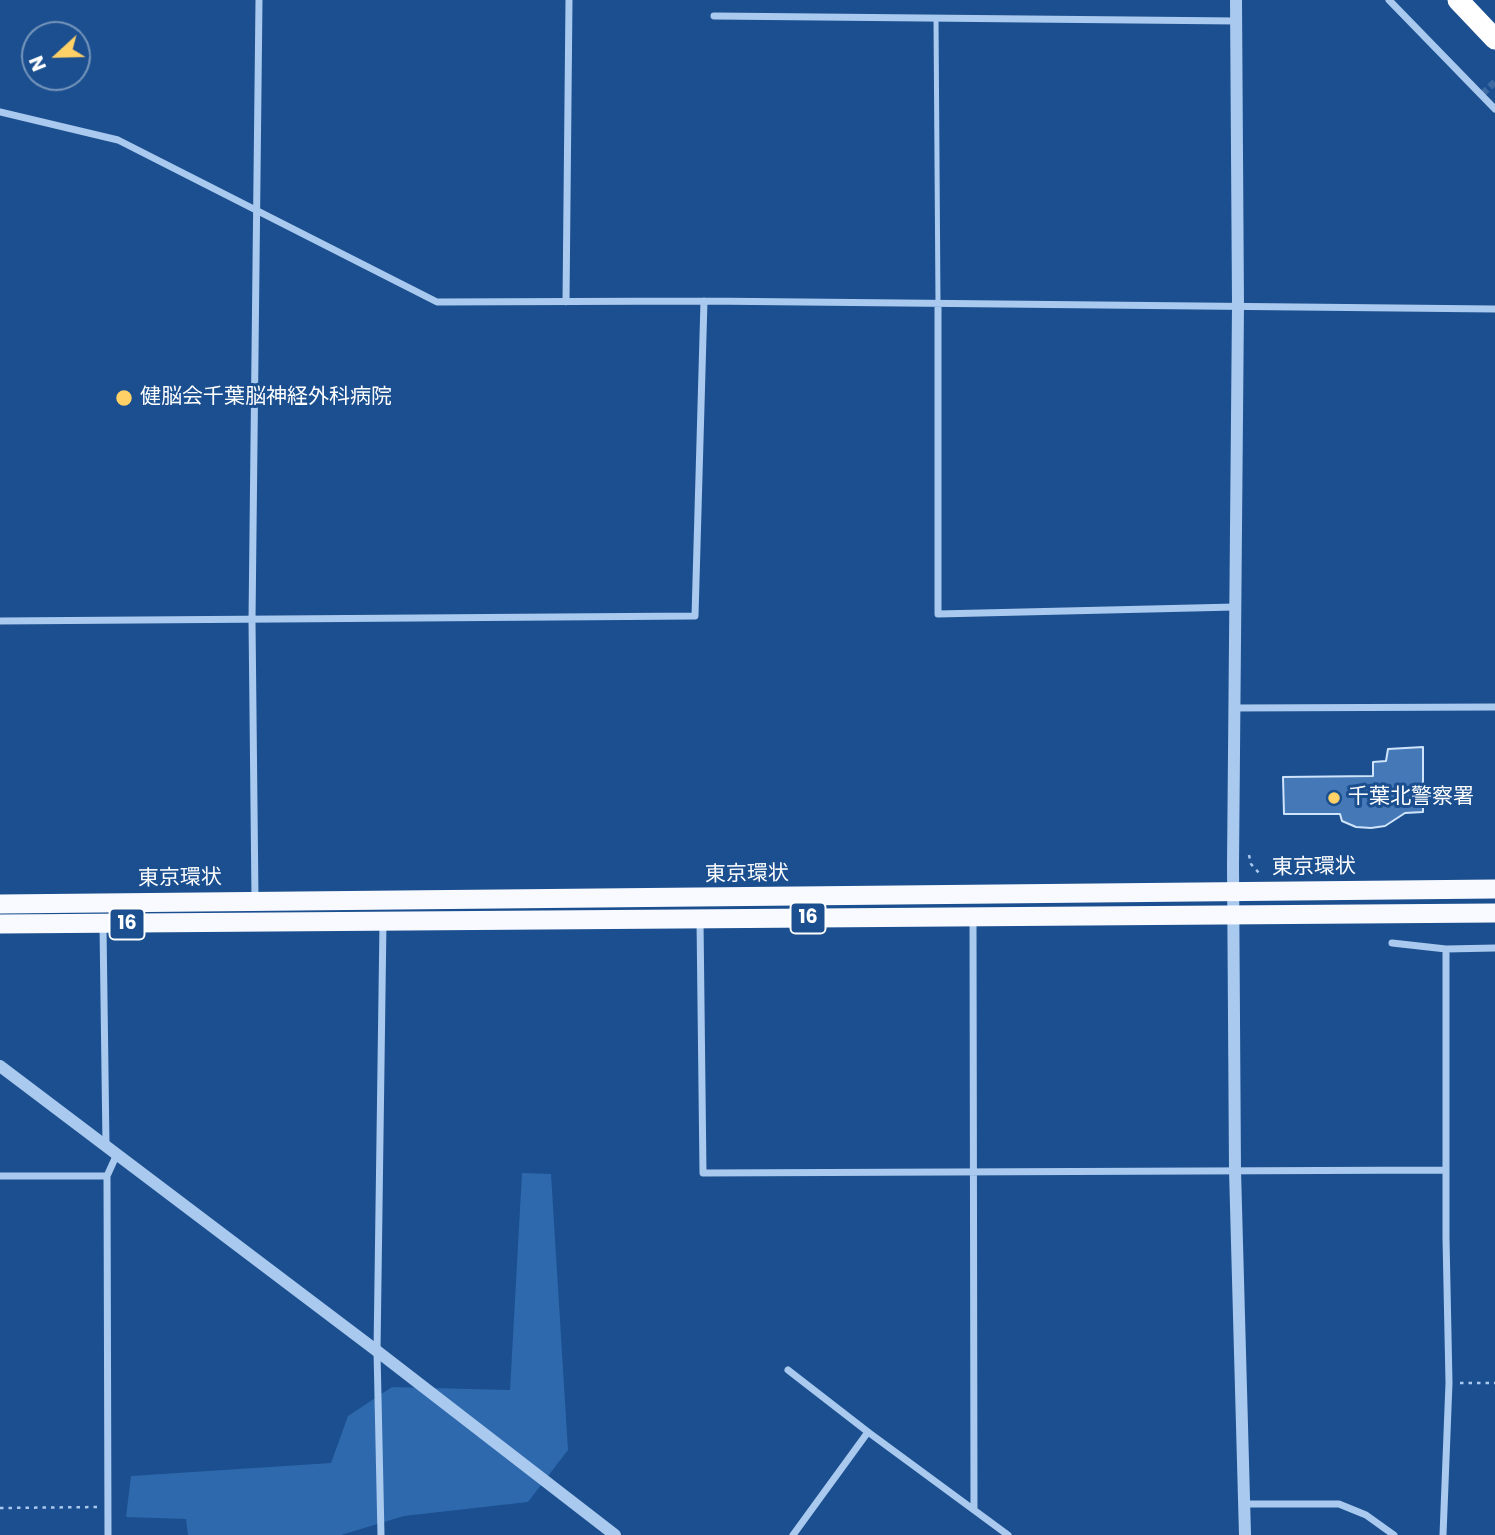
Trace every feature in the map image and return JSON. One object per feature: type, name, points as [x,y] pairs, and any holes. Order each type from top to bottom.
[{"type":"highway","points":[[1458,0],[1495,39]]},
{"type":"highway","name":"東京環状","points":[[0,904],[1495,889]]},
{"type":"highway","name":"東京環状","points":[[0,924],[1495,913]]},
{"type":"street","points":[[255,922],[252,621],[259,0]]},
{"type":"street","points":[[566,302],[569,0]]},
{"type":"street","points":[[1236,0],[1238,305],[1233,892],[1235,1170],[1245,1535]]},
{"type":"street","points":[[1389,0],[1495,108]]},
{"type":"street","points":[[714,16],[1237,22]]},
{"type":"street","points":[[0,111],[118,141],[437,302],[704,301],[1495,309]]},
{"type":"street","points":[[0,621],[695,616],[704,301]]},
{"type":"street","points":[[937,303],[938,614],[1235,607]]},
{"type":"street","points":[[1234,708],[1495,707]]},
{"type":"street","points":[[973,917],[974,1510]]},
{"type":"street","points":[[700,919],[703,1172],[1446,1170]]},
{"type":"street","points":[[381,1535],[377,1351],[383,921]]},
{"type":"street","points":[[103,924],[106,1146]]},
{"type":"street","points":[[1392,943],[1447,949],[1495,948]]},
{"type":"street","points":[[1443,1535],[1449,1382],[1447,949]]},
{"type":"street","points":[[0,1066],[615,1535]]},
{"type":"street","points":[[108,1535],[107,1176],[117,1154]]},
{"type":"street","points":[[0,1177],[107,1176]]},
{"type":"street","points":[[788,1370],[1008,1535]]},
{"type":"street","points":[[793,1535],[868,1432]]},
{"type":"street","points":[[1245,1504],[1339,1504],[1366,1515],[1394,1535]]},
{"type":"lane","points":[[936,18],[937,303]]},
{"type":"path","points":[[1249,855],[1251,864],[1264,876]]},
{"type":"path","points":[[1449,1382],[1495,1383]]},
{"type":"path","points":[[0,1508],[108,1507]]},
{"type":"shaded area","points":[[522,1173],[551,1174],[568,1450],[528,1502],[404,1516],[341,1535],[188,1535],[186,1519],[126,1517],[131,1476],[331,1463],[348,1416],[392,1387],[510,1390]]},
{"type":"building","points":[[1423,747],[1423,812],[1405,813],[1385,826],[1371,828],[1356,827],[1342,821],[1340,814],[1284,814],[1283,777],[1373,776],[1373,762],[1386,761],[1388,749]]},
{"type":"tunnel","points":[[1482,94],[1495,82]]},
{"type":"place","name":"健脳会千葉脳神経外科病院","points":[[124,398]]},
{"type":"place","name":"千葉北警察署","points":[[1334,798]]}]
